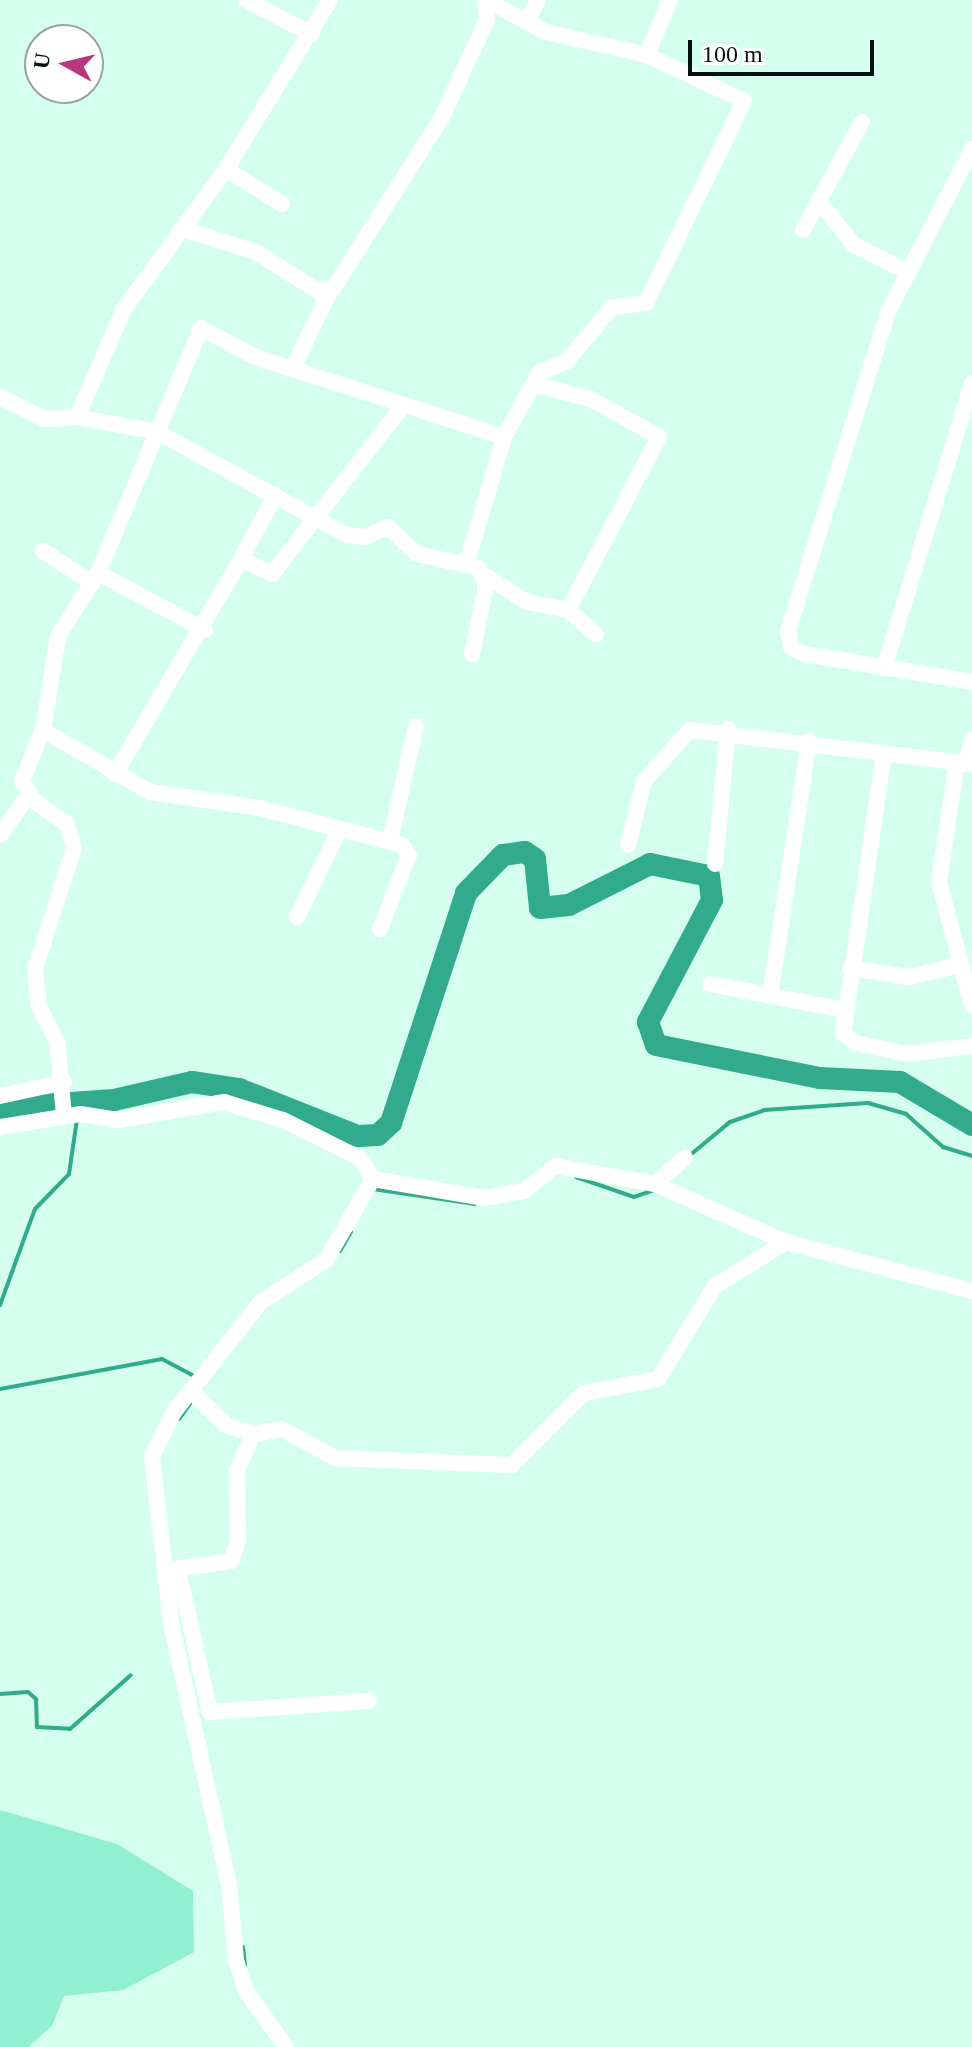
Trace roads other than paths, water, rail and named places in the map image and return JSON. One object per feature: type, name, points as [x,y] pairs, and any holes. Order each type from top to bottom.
[{"type":"street","points":[[246,0],[312,34]]},
{"type":"street","points":[[77,417],[124,309],[226,169],[312,34],[330,0]]},
{"type":"street","points":[[526,22],[538,0]]},
{"type":"street","points":[[647,55],[670,0]]},
{"type":"street","points":[[294,366],[329,293],[441,119],[489,2],[526,22],[647,55],[744,101],[646,303],[612,307],[567,361],[540,372],[504,437],[467,563]]},
{"type":"street","points":[[803,230],[862,122]]},
{"type":"street","points":[[972,149],[906,271],[788,631],[796,652],[972,682]]},
{"type":"street","points":[[226,169],[282,204]]},
{"type":"street","points":[[818,200],[854,245],[906,271]]},
{"type":"street","points":[[183,229],[256,252],[329,293]]},
{"type":"street","points":[[64,1115],[65,1082],[57,1041],[39,1006],[35,969],[74,848],[67,824],[29,795],[22,774],[43,730],[58,636],[94,578],[198,329],[401,408],[504,437]]},
{"type":"street","points":[[884,668],[972,383]]},
{"type":"street","points":[[533,384],[591,399],[659,437],[568,610]]},
{"type":"street","points":[[1,399],[44,419],[77,417],[157,432],[358,538],[388,527],[417,554],[467,563],[527,602],[568,610],[596,634]]},
{"type":"street","points":[[241,559],[270,576],[321,520],[358,455],[401,408]]},
{"type":"street","points":[[115,774],[205,630],[275,496]]},
{"type":"street","points":[[43,551],[205,630]]},
{"type":"street","points":[[472,655],[486,576]]},
{"type":"street","points":[[390,841],[416,726]]},
{"type":"street","points":[[715,864],[728,729]]},
{"type":"street","points":[[628,845],[644,781],[674,743],[690,730],[728,729],[965,763]]},
{"type":"street","points":[[43,730],[115,774],[169,798],[260,808],[338,832],[390,841],[409,855],[380,929]]},
{"type":"street","points":[[972,740],[939,882],[972,1006]]},
{"type":"street","points":[[770,996],[809,741]]},
{"type":"street","points":[[884,753],[850,968],[843,1033],[856,1043],[907,1054],[972,1046]]},
{"type":"street","points":[[0,835],[29,795]]},
{"type":"street","points":[[297,917],[338,832]]},
{"type":"street","points":[[850,968],[909,977],[960,965]]},
{"type":"street","points":[[710,984],[844,1010]]},
{"type":"street","points":[[0,1096],[65,1082]]},
{"type":"street","points":[[0,1127],[64,1115],[118,1120],[224,1102],[283,1120],[361,1159],[373,1179],[484,1198],[524,1191],[556,1166],[659,1186],[786,1242],[972,1291]]},
{"type":"street","points":[[659,1186],[685,1158]]},
{"type":"street","points":[[286,2047],[246,1991],[236,1960],[229,1885],[152,1456],[261,1302],[326,1260],[373,1179]]},
{"type":"street","points":[[196,1394],[226,1425],[253,1434],[282,1429],[335,1458],[512,1465],[584,1393],[658,1379],[715,1286],[786,1242]]},
{"type":"street","points":[[171,1569],[231,1561],[238,1542],[237,1470],[253,1434]]},
{"type":"street","points":[[171,1569],[210,1712],[369,1701]]},
{"type":"waterway","points":[[0,1108],[114,1100],[192,1082],[239,1089],[358,1136],[378,1135],[391,1123],[466,893],[503,855],[525,852],[535,859],[540,908],[569,905],[650,864],[709,876],[712,900],[648,1022],[656,1045],[820,1078],[900,1082],[972,1125]]},
{"type":"waterway","points":[[689,1156],[730,1122],[764,1110],[868,1103],[906,1114],[943,1147],[972,1156]]},
{"type":"waterway","points":[[0,1305],[35,1209],[69,1174],[77,1119]]},
{"type":"waterway","points":[[576,1177],[634,1197],[654,1190]]},
{"type":"waterway","points":[[373,1189],[475,1204]]},
{"type":"waterway","points":[[340,1251],[351,1232]]},
{"type":"waterway","points":[[0,1389],[162,1359],[197,1378]]},
{"type":"waterway","points":[[179,1419],[190,1404]]},
{"type":"waterway","points":[[0,1694],[28,1692],[36,1699],[37,1727],[70,1729],[131,1675]]},
{"type":"waterway","points":[[243,1947],[245,1966]]}]
